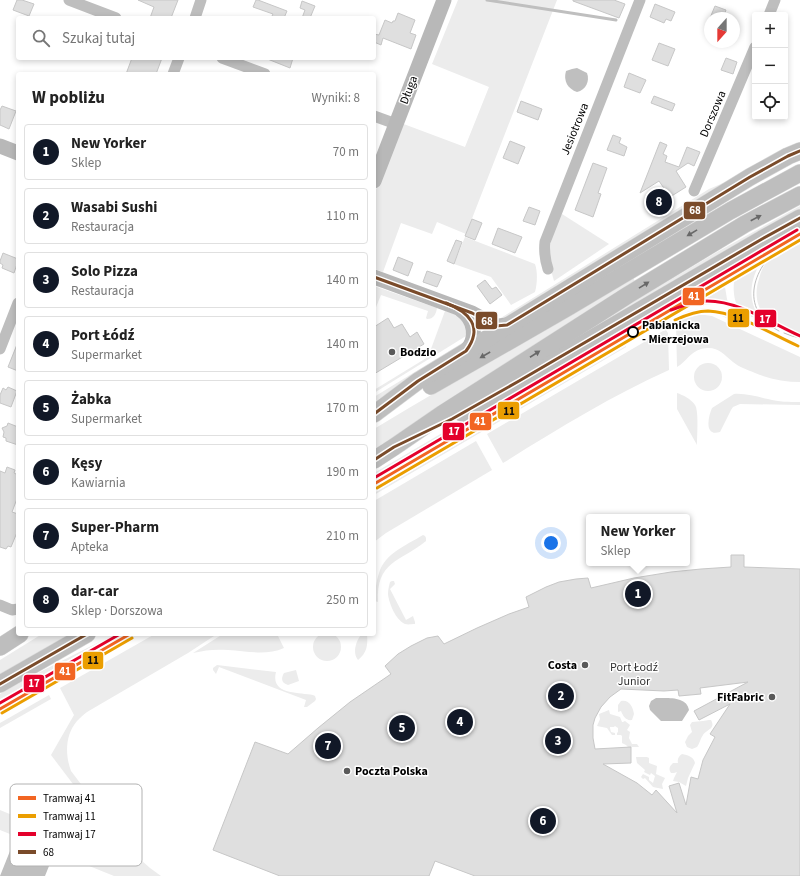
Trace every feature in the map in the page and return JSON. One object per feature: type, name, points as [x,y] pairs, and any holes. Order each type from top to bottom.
[{"type":"main road","points":[[376,412],[418,381],[508,325],[750,177],[800,151]]},
{"type":"main road","points":[[376,413],[423,390],[567,308],[730,211],[800,174]]},
{"type":"main road","points":[[376,459],[442,414],[628,295],[745,224],[800,195]]},
{"type":"main road","points":[[394,447],[452,419],[800,218]]},
{"type":"main road","points":[[0,646],[17,636]]},
{"type":"main road","points":[[0,684],[84,636]]},
{"type":"street","points":[[69,0],[111,16]]},
{"type":"street","points":[[196,16],[201,0]]},
{"type":"street","name":"Długa","points":[[376,176],[444,0]]},
{"type":"street","name":"Jesiotrowa","points":[[548,269],[544,259],[545,242],[640,0]]},
{"type":"street","points":[[770,12],[775,0]]},
{"type":"street","name":"Dorszowa","points":[[694,191],[755,48]]},
{"type":"street","points":[[174,72],[178,60]]},
{"type":"street","points":[[227,60],[260,72]]},
{"type":"street","points":[[376,117],[396,124]]},
{"type":"street","points":[[0,146],[16,152]]},
{"type":"street","points":[[376,278],[472,313],[496,326],[508,325]]},
{"type":"street","points":[[457,307],[468,316],[473,326],[474,332],[471,345],[466,351]]},
{"type":"street","points":[[0,349],[16,308]]},
{"type":"street","points":[[0,605],[12,610],[16,609]]},
{"type":"shaded area","points":[[458,0],[557,0],[466,234],[437,222],[432,234],[401,223],[383,272],[376,270],[376,190],[401,123],[465,147],[489,87],[432,64]]},
{"type":"shaded area","points":[[577,68],[587,73],[588,82],[583,89],[577,92],[569,87],[565,75],[566,71]]},
{"type":"shaded area","points":[[728,181],[507,320],[496,321],[709,189]]},
{"type":"shaded area","points":[[800,206],[800,211],[537,363],[623,308],[717,252]]},
{"type":"shaded area","points":[[562,214],[609,244],[554,281],[549,263],[551,241],[557,221]]},
{"type":"shaded area","points":[[800,224],[800,232],[737,268],[743,259]]},
{"type":"shaded area","points":[[465,237],[535,264],[537,278],[535,292],[511,305],[491,277],[454,264]]},
{"type":"shaded area","points":[[800,244],[800,335],[780,329],[765,317],[757,300],[757,290],[759,277],[767,262]]},
{"type":"shaded area","points":[[730,264],[727,274],[668,309],[665,305],[618,333],[620,337],[376,480],[376,472]]},
{"type":"shaded area","points":[[757,269],[754,275],[752,295],[755,309],[762,321],[741,311],[735,301],[734,293],[734,282]]},
{"type":"shaded area","points":[[632,276],[636,283],[376,449],[376,428]]},
{"type":"shaded area","points":[[376,287],[437,308],[433,317],[427,319],[428,311],[381,295],[376,307]]},
{"type":"shaded area","points":[[725,287],[729,306],[714,304],[696,305]]},
{"type":"shaded area","points":[[705,308],[732,312],[739,322],[745,327],[710,312],[702,311],[694,312],[674,320],[673,318],[689,311]]},
{"type":"shaded area","points":[[445,311],[458,315],[466,327],[466,336],[376,392],[376,389],[428,357]]},
{"type":"shaded area","points":[[698,315],[712,316],[800,357],[800,382],[777,380],[760,375],[747,370],[733,362],[719,351],[711,348],[697,350],[677,367],[676,324],[686,318]]},
{"type":"shaded area","points":[[666,330],[668,333],[669,370],[605,402],[503,463],[487,434]]},
{"type":"shaded area","points":[[467,340],[461,348],[376,401],[376,396]]},
{"type":"shaded area","points":[[626,346],[376,494],[376,492]]},
{"type":"shaded area","points":[[708,363],[718,367],[722,377],[718,387],[708,391],[698,387],[694,377],[698,367]]},
{"type":"shaded area","points":[[677,393],[689,399],[695,405],[697,418],[697,445],[677,409]]},
{"type":"shaded area","points":[[734,394],[780,401],[800,402],[800,405],[740,404],[733,407],[720,432],[711,432],[708,425],[712,408]]},
{"type":"shaded area","points":[[476,441],[492,470],[386,533],[376,540],[376,500]]},
{"type":"shaded area","points":[[423,535],[426,538],[426,541],[385,570],[378,588],[378,602],[376,601],[376,587],[382,566],[397,550]]},
{"type":"shaded area","points":[[394,581],[395,584],[390,589],[406,620],[413,616],[415,624],[405,624],[399,619],[394,611],[388,594],[390,582]]},
{"type":"shaded area","points":[[39,636],[67,636],[0,675],[0,660]]},
{"type":"shaded area","points":[[151,636],[214,636],[86,713],[77,721],[70,732],[67,752],[71,771],[81,784],[73,784],[51,755],[74,715],[60,688]]},
{"type":"shaded area","points":[[220,636],[278,636],[284,648],[270,652],[206,650],[193,653]]},
{"type":"shaded area","points":[[319,636],[335,636],[340,642],[340,652],[337,657],[332,660],[322,660],[317,657],[314,652],[314,642]]},
{"type":"shaded area","points":[[361,636],[367,636],[365,652],[358,660],[355,650]]},
{"type":"shaded area","points":[[103,640],[10,694],[0,699],[0,694]]},
{"type":"shaded area","points":[[217,665],[276,672],[275,679],[277,685],[281,689],[313,695],[316,699],[307,707],[304,707],[306,700],[219,667],[216,674],[213,668]]},
{"type":"shaded area","points":[[296,670],[299,681],[288,685],[283,682],[282,677],[284,673]]},
{"type":"shaded area","points":[[49,695],[51,699],[0,728],[0,723]]},
{"type":"shaded area","points":[[656,698],[681,700],[685,702],[689,710],[682,721],[661,721],[650,710],[649,706],[651,701]]},
{"type":"shaded area","points":[[621,701],[626,701],[632,706],[634,714],[632,720],[626,719],[621,711],[618,712],[618,705]]},
{"type":"shaded area","points":[[609,710],[610,714],[620,717],[622,722],[625,721],[630,725],[627,730],[630,732],[629,738],[632,744],[637,744],[639,747],[628,747],[622,743],[622,736],[617,735],[618,728],[615,726],[610,727],[611,732],[615,733],[615,735],[612,735],[607,728],[597,726],[600,719],[599,714]]},
{"type":"shaded area","points":[[711,720],[712,727],[703,735],[697,747],[692,749],[687,747],[685,742],[692,732],[690,725],[692,722]]},
{"type":"shaded area","points":[[682,754],[693,759],[695,763],[686,786],[679,782],[673,781],[677,772],[671,773],[670,770],[670,766],[673,763],[678,763],[678,758]]},
{"type":"shaded area","points":[[636,757],[647,757],[649,758],[649,763],[657,766],[656,774],[665,778],[662,784],[663,789],[653,787],[645,778],[643,779],[641,777],[643,774],[649,777],[649,780],[653,783],[655,776],[651,773],[650,775],[644,772],[645,770],[637,763]]},
{"type":"shaded area","points":[[0,810],[10,814],[10,834],[0,830]]},
{"type":"shaded area","points":[[10,851],[10,866],[49,866],[45,876],[0,876]]},
{"type":"shaded area","points":[[142,861],[161,876],[114,876],[89,866],[142,866]]},
{"type":"building","points":[[17,0],[34,4],[29,16],[13,10]]},
{"type":"building","points":[[138,0],[178,0],[172,16],[151,16],[154,7]]},
{"type":"building","points":[[256,0],[258,0],[287,11],[285,16],[272,16],[273,14],[253,7]]},
{"type":"building","points":[[573,0],[614,0],[625,4],[619,18]]},
{"type":"building","points":[[302,1],[315,6],[311,16],[303,16],[305,10],[300,8]]},
{"type":"building","points":[[655,4],[675,12],[671,21],[666,19],[664,23],[650,17]]},
{"type":"building","points":[[715,6],[726,10],[725,12],[712,12]]},
{"type":"building","points":[[398,13],[415,20],[410,33],[416,35],[411,49],[383,38],[381,45],[376,43],[376,34],[379,35],[385,20],[392,23],[395,21]]},
{"type":"building","points":[[659,43],[675,49],[668,66],[652,60]]},
{"type":"building","points":[[726,58],[737,62],[733,74],[721,70]]},
{"type":"building","points":[[131,60],[161,60],[157,72],[127,72]]},
{"type":"building","points":[[270,60],[292,60],[290,68]]},
{"type":"building","points":[[629,73],[646,80],[640,93],[624,87]]},
{"type":"building","points":[[654,96],[675,104],[672,111],[651,103]]},
{"type":"building","points":[[521,101],[542,109],[538,120],[517,112]]},
{"type":"building","points":[[2,106],[16,111],[9,129],[0,125],[0,110]]},
{"type":"building","points":[[613,135],[621,138],[619,143],[627,147],[624,156],[607,150]]},
{"type":"building","points":[[510,141],[525,147],[518,164],[503,158]]},
{"type":"building","points":[[660,142],[667,145],[663,154],[667,156],[665,162],[679,167],[687,147],[700,152],[694,166],[688,163],[676,171],[686,187],[670,197],[659,181],[640,193]]},
{"type":"building","points":[[593,163],[607,168],[598,193],[601,194],[593,217],[575,210]]},
{"type":"building","points":[[529,207],[540,211],[535,225],[523,221]]},
{"type":"building","points":[[472,219],[482,223],[475,240],[465,236]]},
{"type":"building","points":[[498,228],[522,237],[515,253],[492,244]]},
{"type":"building","points":[[456,240],[462,242],[454,264],[447,261]]},
{"type":"building","points":[[3,253],[16,258],[14,273],[2,268],[3,265],[0,261]]},
{"type":"building","points":[[398,257],[413,263],[408,276],[393,270]]},
{"type":"building","points":[[427,271],[442,276],[437,287],[423,282]]},
{"type":"building","points":[[485,280],[492,289],[496,287],[502,295],[490,304],[477,286]]},
{"type":"building","name":"Bodzio","points":[[388,318],[394,328],[402,324],[410,337],[417,332],[424,344],[376,373],[376,326]]},
{"type":"building","points":[[16,347],[16,370],[8,367]]},
{"type":"building","points":[[8,387],[16,391],[11,407],[0,403],[0,395],[3,388],[6,390]]},
{"type":"building","points":[[8,423],[16,426],[16,444],[6,441],[6,438],[3,437],[4,432],[2,428],[7,426]]},
{"type":"building","points":[[7,467],[15,470],[14,473],[16,474],[16,501],[12,512],[16,513],[16,535],[11,547],[8,546],[6,549],[0,547],[0,471],[5,473]]},
{"type":"building","points":[[731,555],[744,555],[744,567],[800,569],[800,876],[475,876],[435,861],[429,876],[280,876],[213,850],[255,742],[288,754],[350,702],[391,674],[385,666],[398,654],[411,646],[427,638],[438,636],[444,644],[509,614],[529,607],[526,597],[559,582],[588,578],[591,588],[634,578],[671,572],[731,567]],"holes":[[[748,682],[694,711],[699,720],[730,704],[710,734],[715,737],[703,760],[698,779],[691,777],[686,805],[679,783],[669,786],[677,813],[656,790],[652,795],[637,783],[603,764],[631,763],[631,747],[595,749],[593,738],[593,725],[595,718],[601,707],[610,697],[621,689],[664,691],[678,690],[679,696],[701,694],[700,688]]]},
{"type":"waterway","points":[[487,0],[616,20]]},
{"type":"tram line","name":"17","points":[[376,477],[797,230]]},
{"type":"tram line","name":"41","points":[[376,483],[800,234]]},
{"type":"tram line","name":"11","points":[[377,488],[800,240]]},
{"type":"tram line","points":[[779,331],[766,322],[758,311],[754,299],[754,287],[758,275],[765,263],[774,252],[785,243]]},
{"type":"tram line","name":"17","points":[[671,310],[698,302],[719,302],[755,314],[800,336]]},
{"type":"tram line","name":"11","points":[[675,320],[699,312],[719,312],[754,324],[798,346]]},
{"type":"tram line","points":[[784,333],[800,338]]},
{"type":"tram line","name":"17","points":[[0,703],[117,636]]},
{"type":"tram line","name":"41","points":[[0,709],[127,636]]},
{"type":"tram line","name":"11","points":[[2,713],[132,638]]},
{"type":"transit line","name":"68","points":[[376,278],[472,313],[496,326],[507,325],[750,177],[800,151]]},
{"type":"transit line","name":"68","points":[[376,459],[394,447],[452,419],[519,381],[800,218]]},
{"type":"transit line","name":"68","points":[[376,412],[418,381],[466,351],[474,335],[474,328],[467,316],[446,303]]},
{"type":"transit line","name":"68","points":[[0,684],[84,636]]},
{"type":"place","name":"dar-car","points":[[659,202]]},
{"type":"place","name":"Pabianicka - Mierzejowa","points":[[633,332]]},
{"type":"place","name":"Bodzio","points":[[392,352]]},
{"type":"place","name":"New Yorker","points":[[638,594]]},
{"type":"place","name":"Costa","points":[[585,665]]},
{"type":"place","name":"Wasabi Sushi","points":[[561,696]]},
{"type":"place","name":"FitFabric","points":[[772,697]]},
{"type":"place","name":"Port Łódź","points":[[460,722]]},
{"type":"place","name":"Żabka","points":[[402,728]]},
{"type":"place","name":"Solo Pizza","points":[[558,741]]},
{"type":"place","name":"Super-Pharm","points":[[328,746]]},
{"type":"place","name":"Poczta Polska","points":[[347,771]]},
{"type":"place","name":"Kęsy","points":[[543,821]]},
{"type":"park label","name":"Port Łodź Junior","points":[[634,674]]}]
